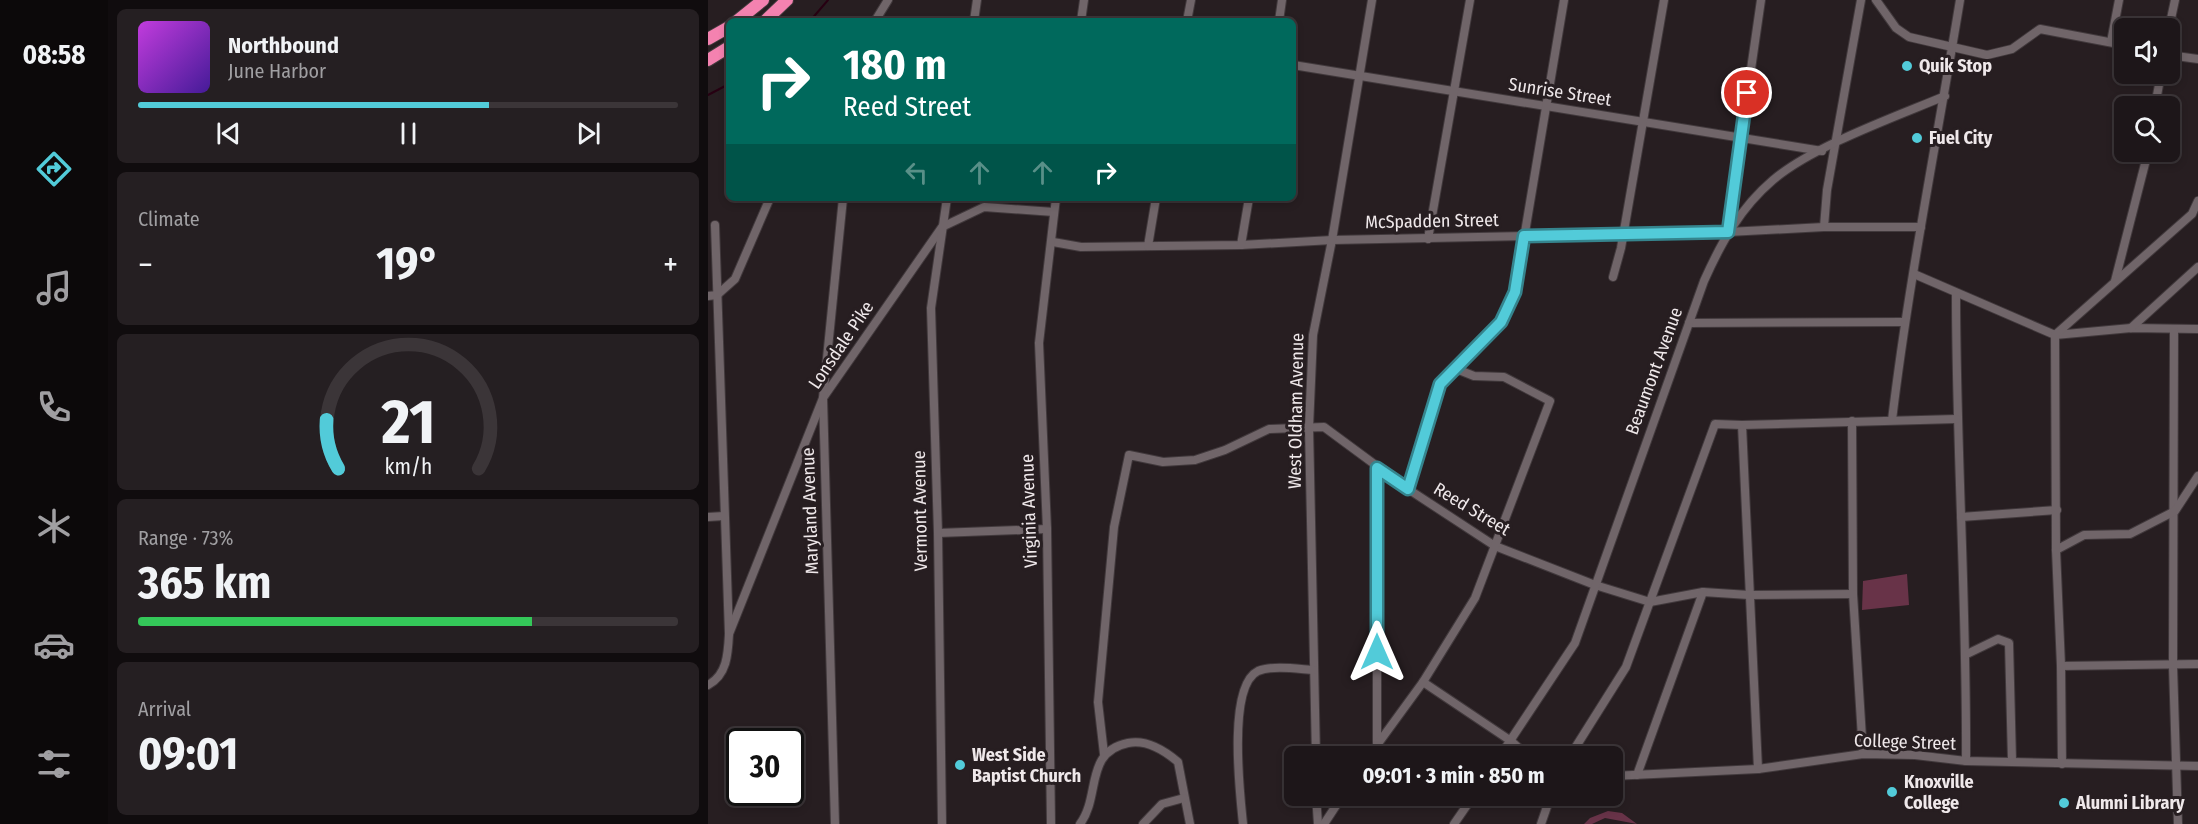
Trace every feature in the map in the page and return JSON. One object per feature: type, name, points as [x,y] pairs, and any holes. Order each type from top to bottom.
[{"type":"highway","points":[[741,18],[763,0]]},
{"type":"highway","points":[[768,18],[787,0]]},
{"type":"highway","points":[[708,39],[726,29]]},
{"type":"highway","points":[[708,60],[726,50]]},
{"type":"street","points":[[877,18],[888,0]]},
{"type":"street","points":[[974,18],[977,0]]},
{"type":"street","points":[[1082,18],[1084,0]]},
{"type":"street","points":[[1188,18],[1191,0]]},
{"type":"street","points":[[1279,18],[1282,0]]},
{"type":"street","name":"West Oldham Avenue","points":[[1316,746],[1310,427],[1313,335],[1332,240],[1372,0]]},
{"type":"street","points":[[1428,239],[1470,0]]},
{"type":"street","points":[[1408,489],[1440,384],[1501,322],[1515,292],[1564,0]]},
{"type":"street","points":[[1613,277],[1664,0]]},
{"type":"street","points":[[1728,232],[1761,0]]},
{"type":"street","points":[[1824,227],[1835,144],[1861,0]]},
{"type":"street","points":[[1876,0],[1902,33],[1916,40],[1952,48],[1995,54],[2012,49],[2040,30],[2114,43]]},
{"type":"street","points":[[1892,420],[1904,322],[1946,96],[1960,0]]},
{"type":"street","points":[[2110,42],[2119,0]]},
{"type":"street","points":[[2171,18],[2175,0]]},
{"type":"street","points":[[2180,57],[2198,59]]},
{"type":"street","name":"Sunrise Street","points":[[1296,66],[1359,78],[1740,140],[1822,151]]},
{"type":"street","name":"Beaumont Avenue","points":[[1507,746],[1575,643],[1704,281],[1728,232],[1774,179],[1835,144],[1946,96]]},
{"type":"street","points":[[2115,281],[2145,162]]},
{"type":"street","points":[[713,295],[735,279],[769,201]]},
{"type":"street","name":"Maryland Avenue","points":[[835,824],[824,398],[843,201]]},
{"type":"street","name":"Vermont Avenue","points":[[942,824],[938,533],[931,308],[946,201]]},
{"type":"street","name":"Virginia Avenue","points":[[1051,824],[1047,529],[1039,344],[1053,242],[1056,201]]},
{"type":"street","points":[[1148,246],[1156,201]]},
{"type":"street","points":[[1241,245],[1248,201]]},
{"type":"street","points":[[2062,764],[2056,550],[2055,335],[2192,214],[2198,201]]},
{"type":"street","name":"Lonsdale Pike","points":[[729,634],[824,398],[942,227],[984,207],[1054,212]]},
{"type":"street","points":[[708,685],[717,680],[728,658],[729,634],[713,295],[715,225]]},
{"type":"street","name":"McSpadden Street","points":[[1053,242],[1081,247],[1241,245],[1332,240],[1622,232],[1921,227]]},
{"type":"street","points":[[2131,328],[2198,267]]},
{"type":"street","points":[[1914,274],[2055,335],[2131,328],[2198,329]]},
{"type":"street","points":[[1956,293],[1956,419],[1967,654],[1966,760]]},
{"type":"street","points":[[1689,323],[1904,322]]},
{"type":"street","points":[[2174,329],[2173,666],[2178,766],[2178,824]]},
{"type":"street","points":[[1377,744],[1423,682],[1475,598],[1550,402],[1504,377],[1474,376],[1454,368]]},
{"type":"street","points":[[1576,746],[1626,668],[1715,424],[1956,419]]},
{"type":"street","points":[[1852,421],[1853,594],[1863,754]]},
{"type":"street","points":[[1742,425],[1758,769]]},
{"type":"street","name":"Reed Street","points":[[1104,754],[1098,702],[1114,527],[1129,455],[1163,462],[1195,460],[1225,450],[1269,429],[1324,427],[1377,468],[1495,546],[1595,585],[1650,602],[1703,592],[1749,595],[1853,594]]},
{"type":"street","points":[[1377,468],[1377,744]]},
{"type":"street","points":[[2056,550],[2084,535],[2130,534],[2175,511],[2198,476]]},
{"type":"street","points":[[1961,517],[2057,510]]},
{"type":"street","points":[[708,517],[724,516]]},
{"type":"street","points":[[938,533],[1047,529]]},
{"type":"street","points":[[1637,775],[1703,592]]},
{"type":"street","points":[[1967,654],[1998,639],[2009,643],[2012,761]]},
{"type":"street","points":[[2061,666],[2198,664]]},
{"type":"street","points":[[1243,824],[1238,777],[1239,713],[1246,682],[1259,671],[1289,668],[1314,670]]},
{"type":"street","points":[[1423,682],[1517,746]]},
{"type":"street","points":[[1080,824],[1087,814],[1104,754],[1119,745],[1131,742],[1160,748],[1178,762],[1190,824]]},
{"type":"street","name":"College Street","points":[[1623,776],[1758,769],[1863,754],[2062,764],[2198,766]]},
{"type":"street","points":[[1143,824],[1162,804],[1184,798]]},
{"type":"street","points":[[1317,806],[1318,824]]},
{"type":"street","points":[[1324,824],[1336,806]]},
{"type":"street","points":[[1454,824],[1466,806]]},
{"type":"street","points":[[1541,824],[1547,806]]},
{"type":"shaded area","points":[[1907,574],[1909,605],[1862,610],[1863,581]]},
{"type":"shaded area","points":[[1608,811],[1622,813],[1637,824],[1605,818],[1592,824],[1584,824],[1590,818]]},
{"type":"waterway","points":[[813,18],[828,0]]},
{"type":"waterway","points":[[708,95],[726,86]]},
{"type":"place","name":"Quik Stop","points":[[1907,66]]},
{"type":"place","name":"Fuel City","points":[[1917,138]]},
{"type":"place","name":"West Side Baptist Church","points":[[960,765]]},
{"type":"place","name":"Knoxville College","points":[[1892,792]]},
{"type":"place","name":"Alumni Library","points":[[2064,803]]},
{"type":"route","points":[[1377,652],[1377,468],[1408,489],[1440,384],[1501,322],[1515,292],[1524,236],[1622,232],[1728,232],[1747,93]]}]
